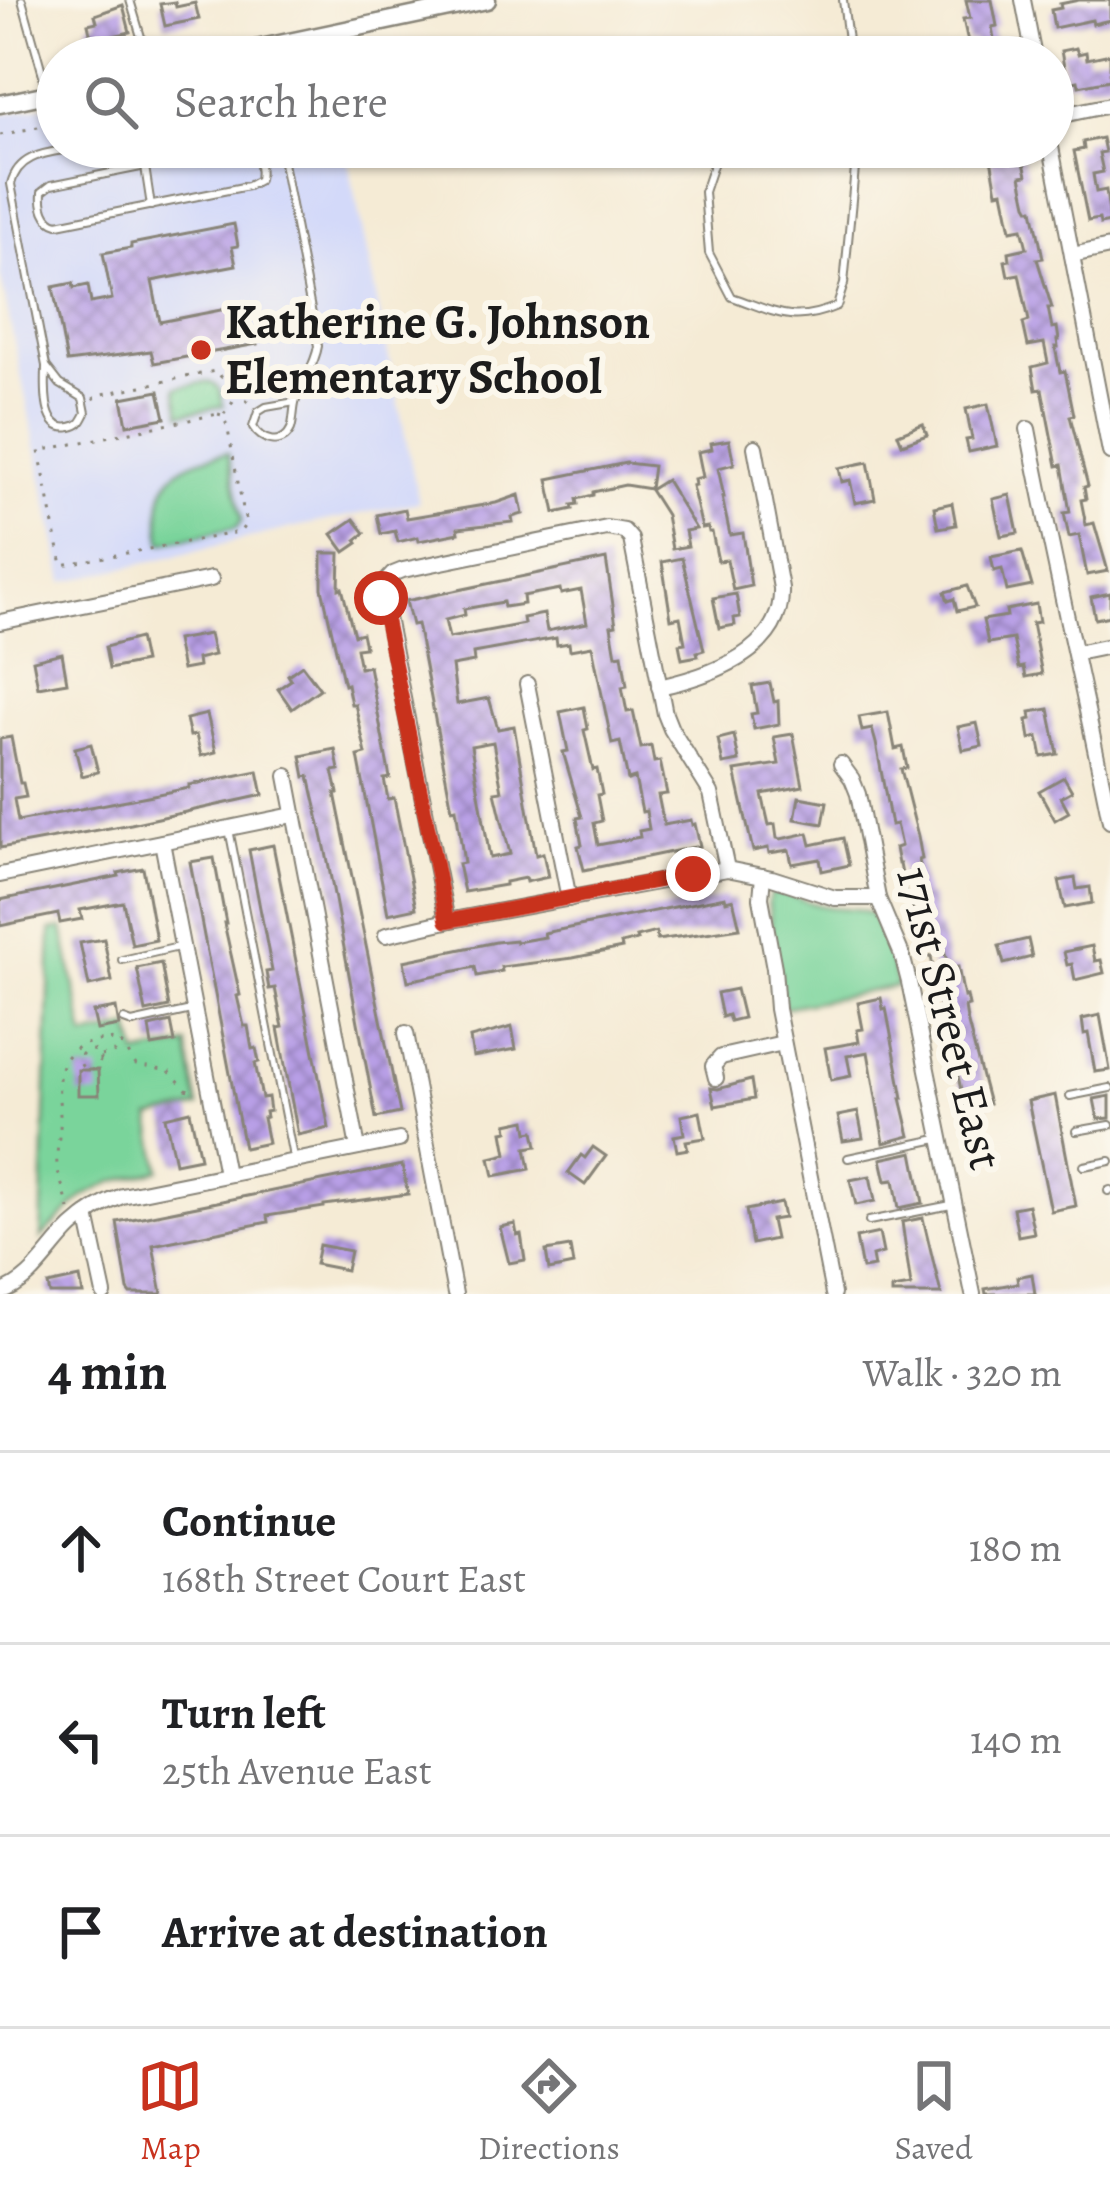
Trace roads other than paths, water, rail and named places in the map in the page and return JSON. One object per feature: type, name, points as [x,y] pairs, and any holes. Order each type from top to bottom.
[{"type":"street","points":[[331,36],[487,0]]},
{"type":"street","points":[[1023,0],[1030,36]]},
{"type":"street","points":[[0,104],[36,96]]},
{"type":"street","points":[[1074,112],[1110,105]]},
{"type":"street","points":[[1055,168],[1110,452]]},
{"type":"street","points":[[1072,255],[1110,247]]},
{"type":"street","points":[[1028,429],[1110,821]]},
{"type":"street","points":[[659,687],[703,677],[730,664],[764,636],[779,612],[781,588],[755,447]]},
{"type":"street","points":[[447,921],[381,587],[404,570],[607,528],[624,531],[631,539],[671,729],[711,793],[727,869]]},
{"type":"street","points":[[0,622],[211,579]]},
{"type":"street","points":[[1076,653],[1110,646]]},
{"type":"street","points":[[527,684],[569,899]]},
{"type":"street","name":"171st Street East","points":[[841,764],[858,794],[878,898],[909,982],[973,1294]]},
{"type":"street","points":[[287,776],[358,1148]]},
{"type":"street","points":[[0,875],[293,815]]},
{"type":"street","points":[[163,842],[226,1174]]},
{"type":"street","points":[[386,935],[727,869],[835,898],[878,898]]},
{"type":"street","points":[[763,876],[761,898],[783,1043],[833,1294]]},
{"type":"street","points":[[406,1034],[455,1294]]},
{"type":"street","points":[[716,1078],[713,1066],[721,1057],[783,1043]]},
{"type":"street","points":[[10,1292],[42,1264],[73,1226],[122,1196],[399,1140]]},
{"type":"street","points":[[87,1215],[104,1294]]},
{"type":"lane","points":[[22,0],[36,48]]},
{"type":"lane","points":[[130,0],[141,36]]},
{"type":"lane","points":[[843,0],[847,36]]},
{"type":"lane","points":[[36,157],[25,159],[14,170],[10,184],[46,366],[50,416],[64,428],[79,424],[86,403],[60,384],[46,366]]},
{"type":"lane","points":[[136,168],[45,188],[41,199],[47,218],[58,224],[255,184],[259,168]]},
{"type":"lane","points":[[146,168],[151,206]]},
{"type":"lane","points":[[284,168],[317,337],[316,357],[286,435],[266,440],[254,431],[258,412],[295,402]]},
{"type":"lane","points":[[712,168],[704,192],[709,253],[732,297],[792,318],[837,306],[844,284],[855,168]]},
{"type":"lane","points":[[229,829],[294,1161]]},
{"type":"lane","points":[[122,960],[183,946]]},
{"type":"lane","points":[[124,1020],[132,1023],[194,1010]]},
{"type":"lane","points":[[1070,1096],[1110,1088]]},
{"type":"lane","points":[[1076,1131],[1110,1125]]},
{"type":"lane","points":[[848,1158],[941,1138]]},
{"type":"lane","points":[[1084,1166],[1110,1161]]},
{"type":"lane","points":[[869,1221],[955,1204]]},
{"type":"place","name":"Katherine G. Johnson Elementary School","points":[[201,350]]}]
